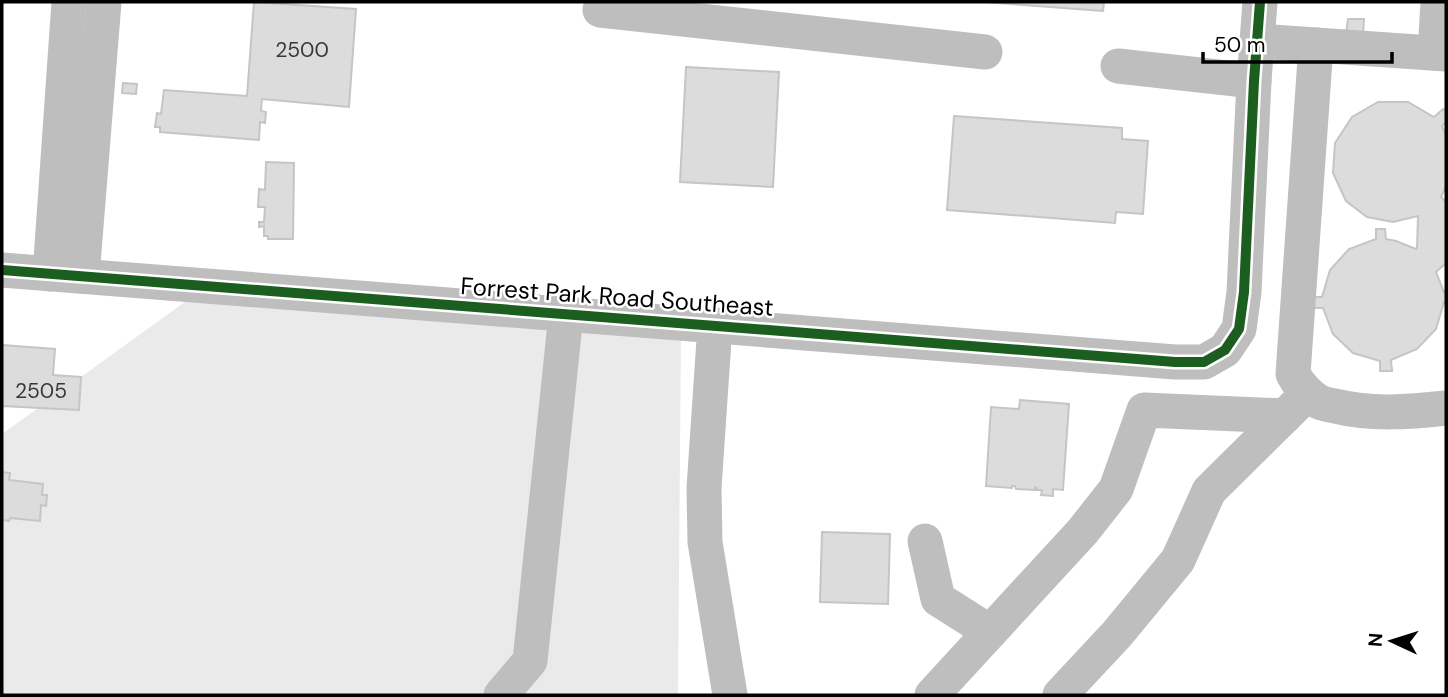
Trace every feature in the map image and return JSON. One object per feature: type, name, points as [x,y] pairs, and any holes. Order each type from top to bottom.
[{"type":"street","points":[[66,275],[69,2]]},
{"type":"street","points":[[66,275],[104,2]]},
{"type":"street","points":[[1118,66],[1254,81],[1260,2]]},
{"type":"street","points":[[1257,41],[1441,54],[1438,2]]},
{"type":"street","points":[[600,10],[985,52]]},
{"type":"street","points":[[1060,695],[1117,634],[1178,560],[1209,492],[1296,405],[1300,386],[1293,374],[1316,45]]},
{"type":"street","name":"Forrest Park Road Southeast","points":[[2,270],[1175,362],[1204,362],[1225,349],[1239,329],[1244,292],[1254,81]]},
{"type":"street","points":[[501,695],[530,661],[566,314]]},
{"type":"street","points":[[715,325],[704,488],[705,542],[730,695]]},
{"type":"street","points":[[932,695],[1083,531],[1116,489],[1144,411],[1320,402],[1344,408],[1378,411],[1446,408]]},
{"type":"street","points":[[925,541],[938,599],[990,632]]},
{"type":"shaded area","points":[[207,286],[681,330],[678,695],[2,695],[2,434]]},
{"type":"building","points":[[254,2],[356,9],[349,107],[262,99],[261,111],[266,112],[265,123],[260,122],[259,140],[160,132],[160,127],[155,127],[157,113],[161,114],[164,90],[247,96]]},
{"type":"building","points":[[984,2],[1104,2],[1103,11]]},
{"type":"building","points":[[1348,19],[1364,19],[1363,35],[1346,33]]},
{"type":"building","points":[[686,67],[779,72],[773,187],[680,182]]},
{"type":"building","points":[[123,83],[137,84],[136,94],[122,93]]},
{"type":"building","points":[[1378,102],[1408,102],[1434,117],[1443,109],[1446,112],[1446,122],[1442,126],[1446,136],[1446,186],[1441,197],[1446,202],[1446,263],[1436,272],[1446,292],[1446,302],[1436,329],[1417,349],[1391,360],[1392,371],[1380,371],[1380,361],[1353,353],[1333,334],[1323,308],[1312,308],[1312,297],[1322,297],[1330,270],[1349,249],[1376,239],[1376,229],[1385,229],[1386,239],[1417,248],[1418,216],[1393,222],[1367,217],[1346,201],[1333,173],[1335,143],[1352,117]]},
{"type":"building","points":[[954,116],[1122,128],[1122,139],[1148,141],[1143,214],[1116,212],[1115,223],[947,210]]},
{"type":"building","points":[[266,162],[294,163],[293,239],[268,239],[268,236],[264,236],[264,226],[259,227],[259,222],[264,222],[265,207],[258,207],[259,189],[265,190]]},
{"type":"building","points":[[2,345],[55,349],[53,375],[81,377],[79,410],[2,406]]},
{"type":"building","points":[[1020,400],[1069,404],[1063,490],[1053,489],[1053,496],[1041,495],[1042,490],[1035,487],[1035,490],[1016,489],[1015,486],[986,486],[991,407],[1019,409]]},
{"type":"building","points":[[2,472],[10,473],[9,480],[43,484],[42,495],[47,495],[46,506],[41,505],[40,521],[10,518],[9,521],[2,520]]},
{"type":"building","points":[[822,532],[890,534],[888,604],[820,602]]},
{"type":"cycle path","points":[[2,270],[1175,362],[1204,362],[1225,350],[1239,329],[1244,292],[1260,2]]}]
